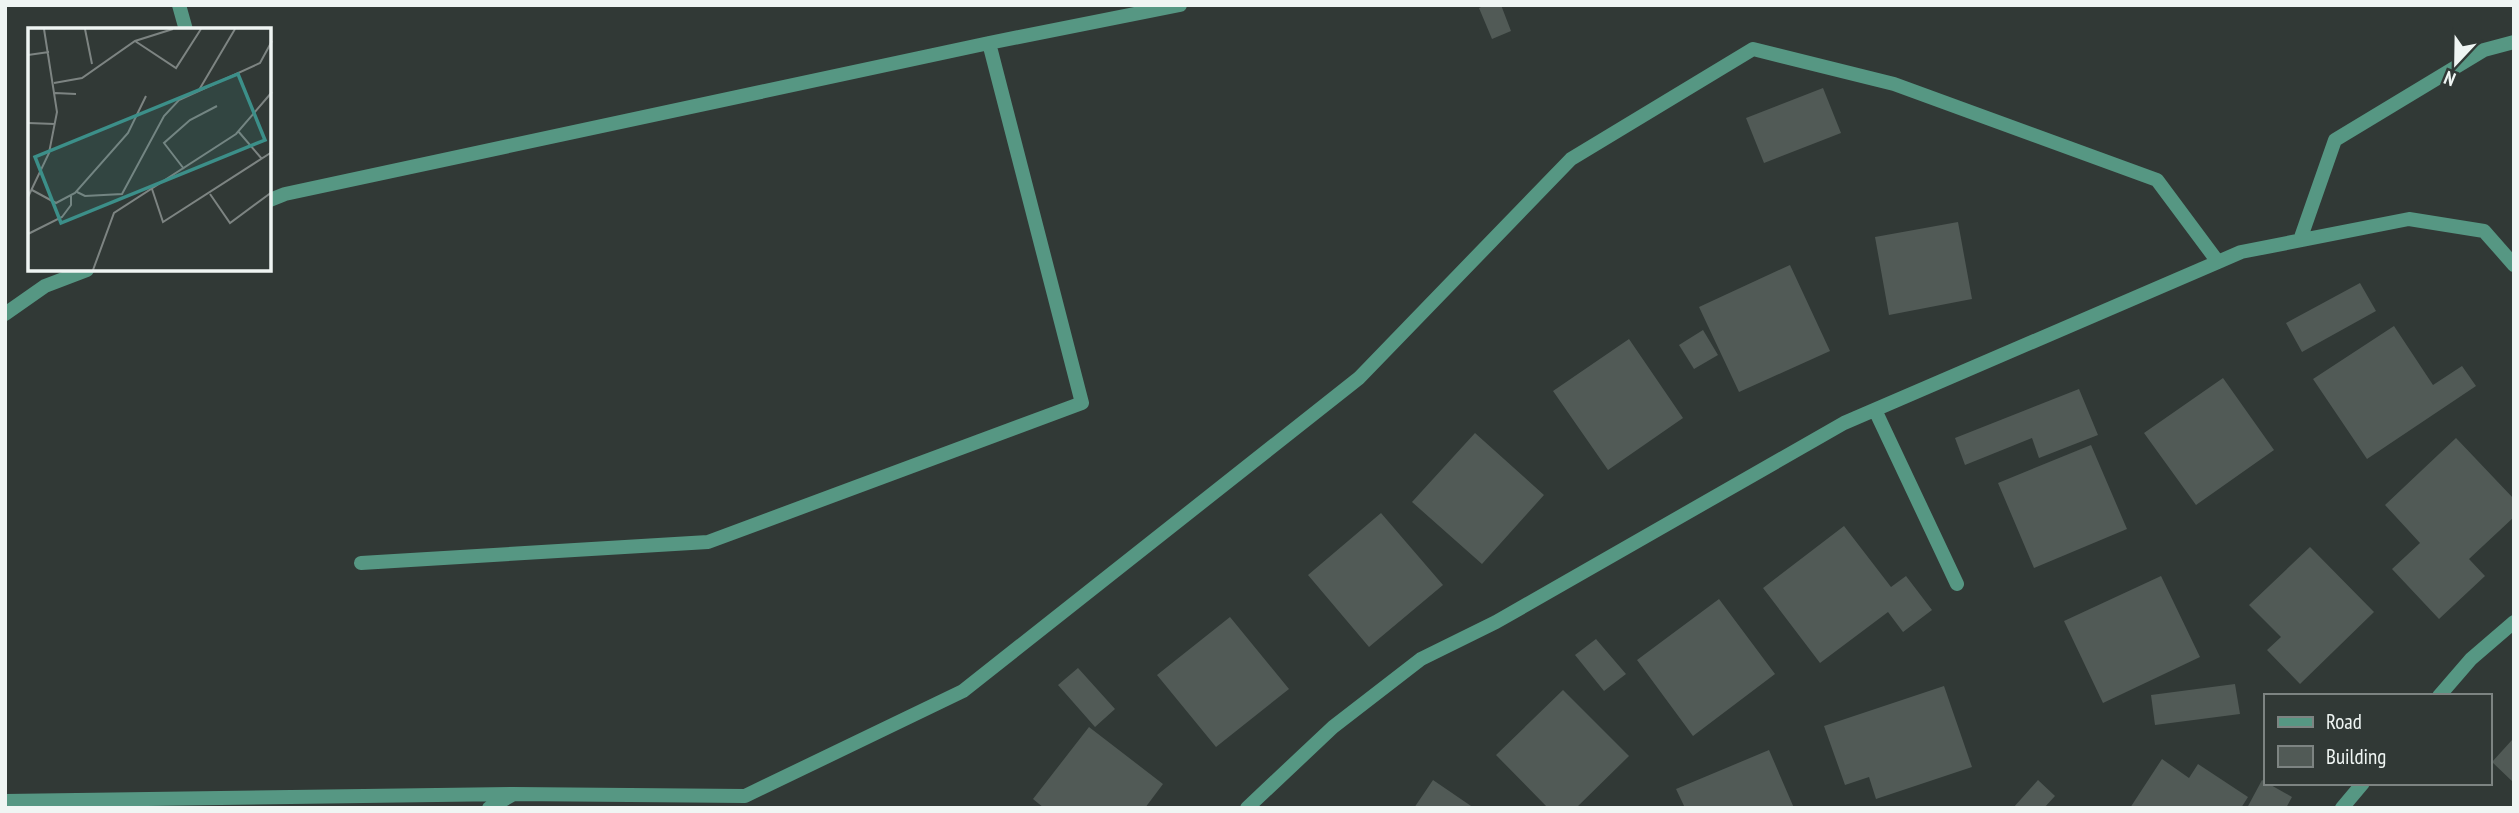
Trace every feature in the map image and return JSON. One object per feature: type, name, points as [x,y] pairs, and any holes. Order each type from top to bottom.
[{"type":"street","points":[[178,5],[185,28]]},
{"type":"street","points":[[271,200],[285,194],[989,43],[1180,5]]},
{"type":"street","points":[[2300,240],[2335,139],[2484,50],[2514,42]]},
{"type":"street","points":[[361,563],[708,542],[1082,403],[989,43]]},
{"type":"street","points":[[5,801],[514,794],[745,796],[963,691],[1359,378],[1571,159],[1753,49],[1894,84],[2157,180],[2218,262]]},
{"type":"street","points":[[1247,808],[1333,727],[1421,659],[1496,622],[1844,423],[2241,252],[2409,219],[2484,231],[2514,265]]},
{"type":"street","points":[[5,314],[45,286],[84,271]]},
{"type":"street","points":[[1875,410],[1957,584]]},
{"type":"street","points":[[2441,694],[2471,659],[2514,622]]},
{"type":"street","points":[[2342,808],[2360,785]]},
{"type":"street","points":[[489,808],[514,794]]},
{"type":"building","points":[[1485,5],[1501,5],[1511,31],[1492,39],[1479,8]]},
{"type":"building","points":[[1823,88],[1841,133],[1764,163],[1746,118]]},
{"type":"building","points":[[1958,222],[1972,299],[1889,315],[1875,237]]},
{"type":"building","points":[[1790,265],[1830,351],[1739,392],[1699,307]]},
{"type":"building","points":[[2360,283],[2376,311],[2302,352],[2286,323]]},
{"type":"building","points":[[2394,326],[2433,385],[2462,366],[2476,386],[2367,459],[2313,379]]},
{"type":"building","points":[[1703,330],[1718,355],[1694,369],[1679,345]]},
{"type":"building","points":[[1629,339],[1683,418],[1608,470],[1553,391]]},
{"type":"building","points":[[2223,378],[2274,450],[2196,505],[2144,433]]},
{"type":"building","points":[[2079,389],[2098,435],[2039,458],[2032,438],[1965,465],[1955,438]]},
{"type":"building","points":[[1475,433],[1544,495],[1482,564],[1412,502]]},
{"type":"building","points":[[2456,438],[2514,499],[2514,517],[2469,559],[2485,576],[2439,619],[2392,569],[2420,543],[2385,505]]},
{"type":"building","points":[[2091,445],[2127,529],[2034,568],[1998,483]]},
{"type":"building","points":[[1381,513],[1443,585],[1369,647],[1308,575]]},
{"type":"building","points":[[1844,526],[1891,587],[1906,576],[1932,610],[1903,632],[1888,612],[1820,663],[1763,588]]},
{"type":"building","points":[[2310,547],[2374,612],[2300,684],[2267,650],[2281,637],[2249,605]]},
{"type":"building","points":[[2161,576],[2200,657],[2103,703],[2064,621]]},
{"type":"building","points":[[1719,599],[1775,674],[1693,736],[1637,660]]},
{"type":"building","points":[[1230,617],[1289,689],[1216,747],[1157,675]]},
{"type":"building","points":[[1596,639],[1626,674],[1604,691],[1575,655]]},
{"type":"building","points":[[1078,668],[1115,709],[1095,727],[1058,685]]},
{"type":"building","points":[[2235,684],[2240,714],[2155,725],[2151,695]]},
{"type":"building","points":[[1944,686],[1972,767],[1876,799],[1869,777],[1845,785],[1824,726]]},
{"type":"building","points":[[1563,690],[1629,756],[1576,808],[1548,808],[1496,755]]},
{"type":"building","points":[[1089,727],[1163,784],[1145,808],[1044,808],[1033,799]]},
{"type":"building","points":[[2512,740],[2514,742],[2514,783],[2492,762]]},
{"type":"building","points":[[1769,750],[1794,808],[1685,808],[1676,789]]},
{"type":"building","points":[[2162,759],[2189,778],[2198,764],[2248,797],[2241,808],[2130,808]]},
{"type":"building","points":[[1433,780],[1474,808],[1414,808]]},
{"type":"building","points":[[2038,780],[2055,796],[2044,808],[2013,808]]},
{"type":"building","points":[[2262,780],[2264,785],[2271,785],[2292,797],[2286,808],[2247,808]]}]
